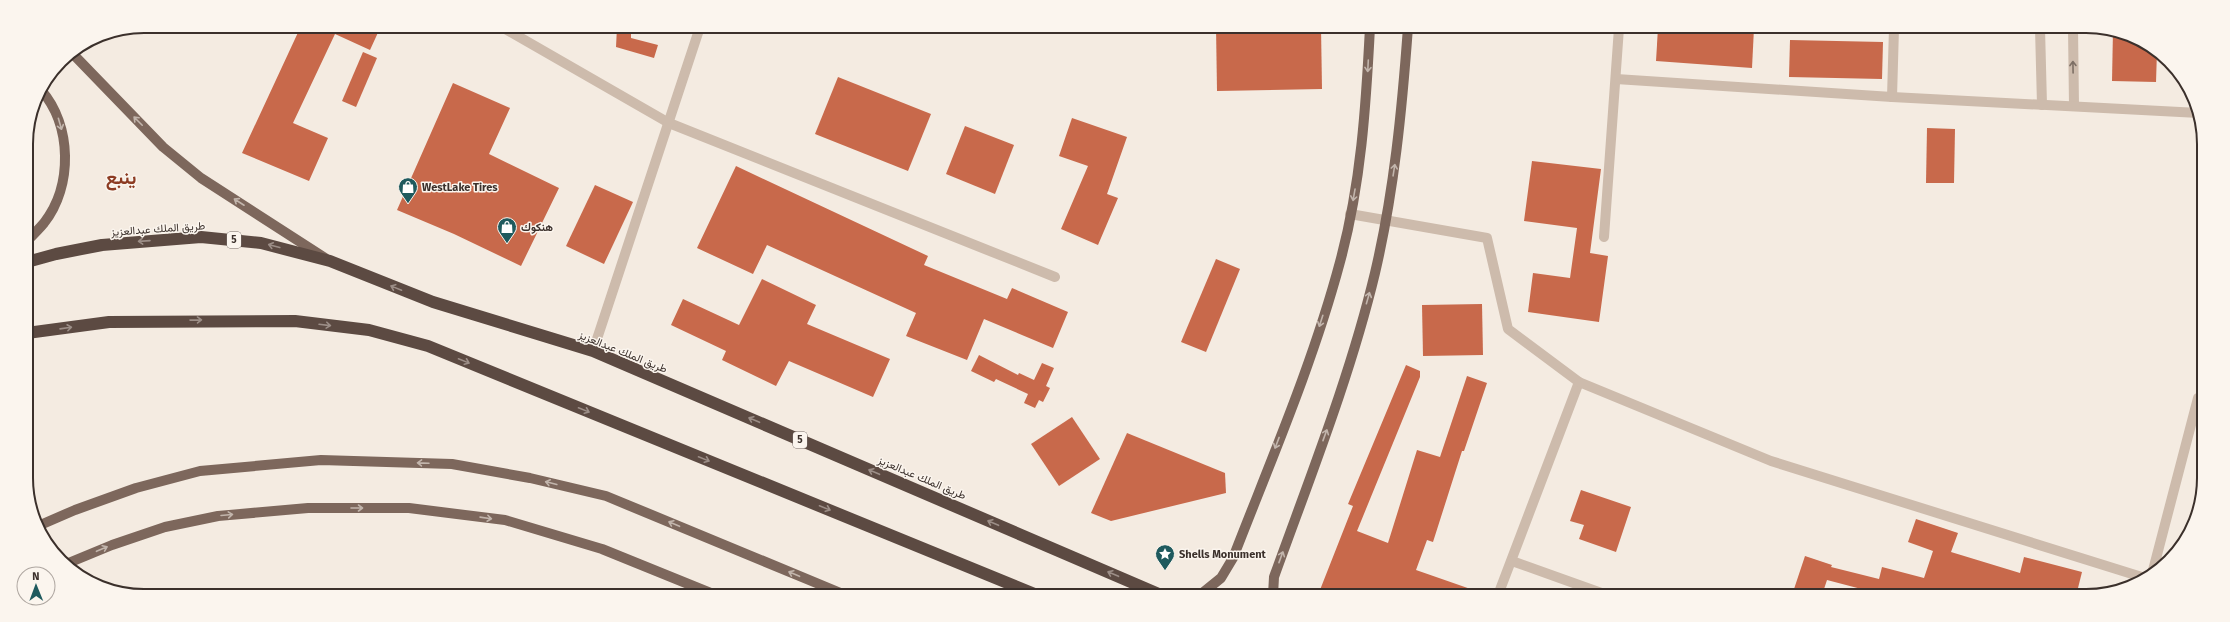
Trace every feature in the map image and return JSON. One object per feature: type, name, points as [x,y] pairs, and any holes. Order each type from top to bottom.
[{"type":"highway","name":"طريق الملك عبدالعزيز","points":[[33,260],[56,254],[102,245],[201,237],[261,243],[330,261],[433,302],[593,351],[1147,589]]},
{"type":"highway","points":[[33,332],[109,322],[215,320],[295,321],[369,330],[428,346],[1022,589]]},
{"type":"main road","points":[[1207,589],[1221,578],[1233,558],[1307,366],[1340,261],[1350,214],[1365,121],[1370,33]]},
{"type":"main road","points":[[1273,589],[1274,577],[1346,377],[1375,273],[1386,221],[1402,122],[1408,33]]},
{"type":"main road","points":[[76,57],[163,147],[201,178],[330,261]]},
{"type":"main road","points":[[33,235],[45,222],[58,197],[65,170],[65,142],[58,118],[44,96]]},
{"type":"main road","points":[[43,524],[75,510],[136,488],[200,471],[321,460],[452,464],[530,478],[606,496],[831,589]]},
{"type":"main road","points":[[72,562],[112,545],[165,527],[218,516],[308,508],[409,508],[505,520],[602,549],[701,589]]},
{"type":"street","points":[[512,33],[669,122],[1055,277]]},
{"type":"street","points":[[593,351],[698,33]]},
{"type":"street","points":[[1604,237],[1620,33]]},
{"type":"street","points":[[1892,97],[1894,33]]},
{"type":"street","points":[[2040,33],[2042,105]]},
{"type":"street","points":[[2073,33],[2074,106]]},
{"type":"street","points":[[1616,79],[1892,97],[2192,113]]},
{"type":"street","points":[[1350,214],[1487,238],[1508,329],[1579,382],[1771,461],[2138,576]]},
{"type":"street","points":[[1500,589],[1579,382]]},
{"type":"street","points":[[2154,565],[2197,402]]},
{"type":"street","points":[[1512,561],[1590,589]]},
{"type":"building","points":[[298,33],[378,33],[370,50],[335,34],[293,123],[328,138],[309,181],[242,153]]},
{"type":"building","points":[[617,33],[631,33],[631,38],[658,45],[654,58],[616,47]]},
{"type":"building","points":[[1216,33],[1321,33],[1322,89],[1217,91]]},
{"type":"building","points":[[1658,33],[1754,33],[1752,68],[1656,61]]},
{"type":"building","points":[[2113,37],[2135,44],[2157,59],[2156,82],[2112,81]]},
{"type":"building","points":[[1790,40],[1883,42],[1882,79],[1789,77]]},
{"type":"building","points":[[363,52],[377,58],[356,107],[342,101]]},
{"type":"building","points":[[838,77],[931,114],[908,171],[815,134]]},
{"type":"building","points":[[453,83],[510,108],[489,154],[559,188],[521,266],[454,234],[397,210]]},
{"type":"building","points":[[1072,118],[1127,137],[1107,194],[1118,198],[1098,245],[1061,229],[1088,166],[1059,156]]},
{"type":"building","points":[[965,126],[1014,145],[995,194],[946,174]]},
{"type":"building","points":[[1927,128],[1955,129],[1954,183],[1926,183]]},
{"type":"building","points":[[1532,161],[1601,169],[1590,253],[1608,256],[1599,322],[1528,312],[1533,273],[1570,278],[1577,228],[1524,221]]},
{"type":"building","points":[[736,166],[928,256],[924,265],[1007,299],[1012,288],[1068,312],[1053,348],[984,319],[967,360],[906,336],[916,313],[767,245],[753,274],[697,248]]},
{"type":"building","points":[[595,185],[633,202],[604,264],[566,246]]},
{"type":"building","points":[[1216,259],[1240,269],[1206,352],[1181,342]]},
{"type":"building","points":[[762,279],[816,305],[807,324],[890,359],[873,397],[789,361],[776,386],[722,360],[726,351],[671,325],[683,299],[739,325]]},
{"type":"building","points":[[1482,304],[1483,355],[1423,356],[1422,305]]},
{"type":"building","points":[[979,355],[1018,375],[1019,373],[1034,380],[1042,363],[1054,368],[1046,386],[1050,388],[1043,402],[1039,400],[1035,408],[1024,403],[1028,394],[996,379],[994,382],[971,371]]},
{"type":"building","points":[[1406,365],[1420,371],[1420,377],[1357,531],[1388,543],[1417,450],[1440,457],[1467,376],[1487,383],[1464,451],[1462,451],[1433,542],[1427,540],[1416,570],[1471,589],[1320,589],[1353,506],[1348,504]]},
{"type":"building","points":[[1072,417],[1100,459],[1059,486],[1031,444]]},
{"type":"building","points":[[1127,433],[1225,473],[1226,493],[1111,521],[1091,513]]},
{"type":"building","points":[[1581,490],[1631,507],[1616,552],[1579,539],[1584,525],[1570,521]]},
{"type":"building","points":[[1916,519],[1958,533],[1951,552],[2020,573],[2024,557],[2082,572],[2078,589],[1861,589],[1827,580],[1824,589],[1794,589],[1805,556],[1832,565],[1831,567],[1879,579],[1882,567],[1924,578],[1933,551],[1908,542]]},
{"type":"place","name":"WestLake Tires","points":[[408,204]]},
{"type":"place","name":"هنكوك","points":[[507,244]]},
{"type":"place","name":"Shells Monument","points":[[1165,571]]},
{"type":"district","name":"ينبع","points":[[121,177]]}]
